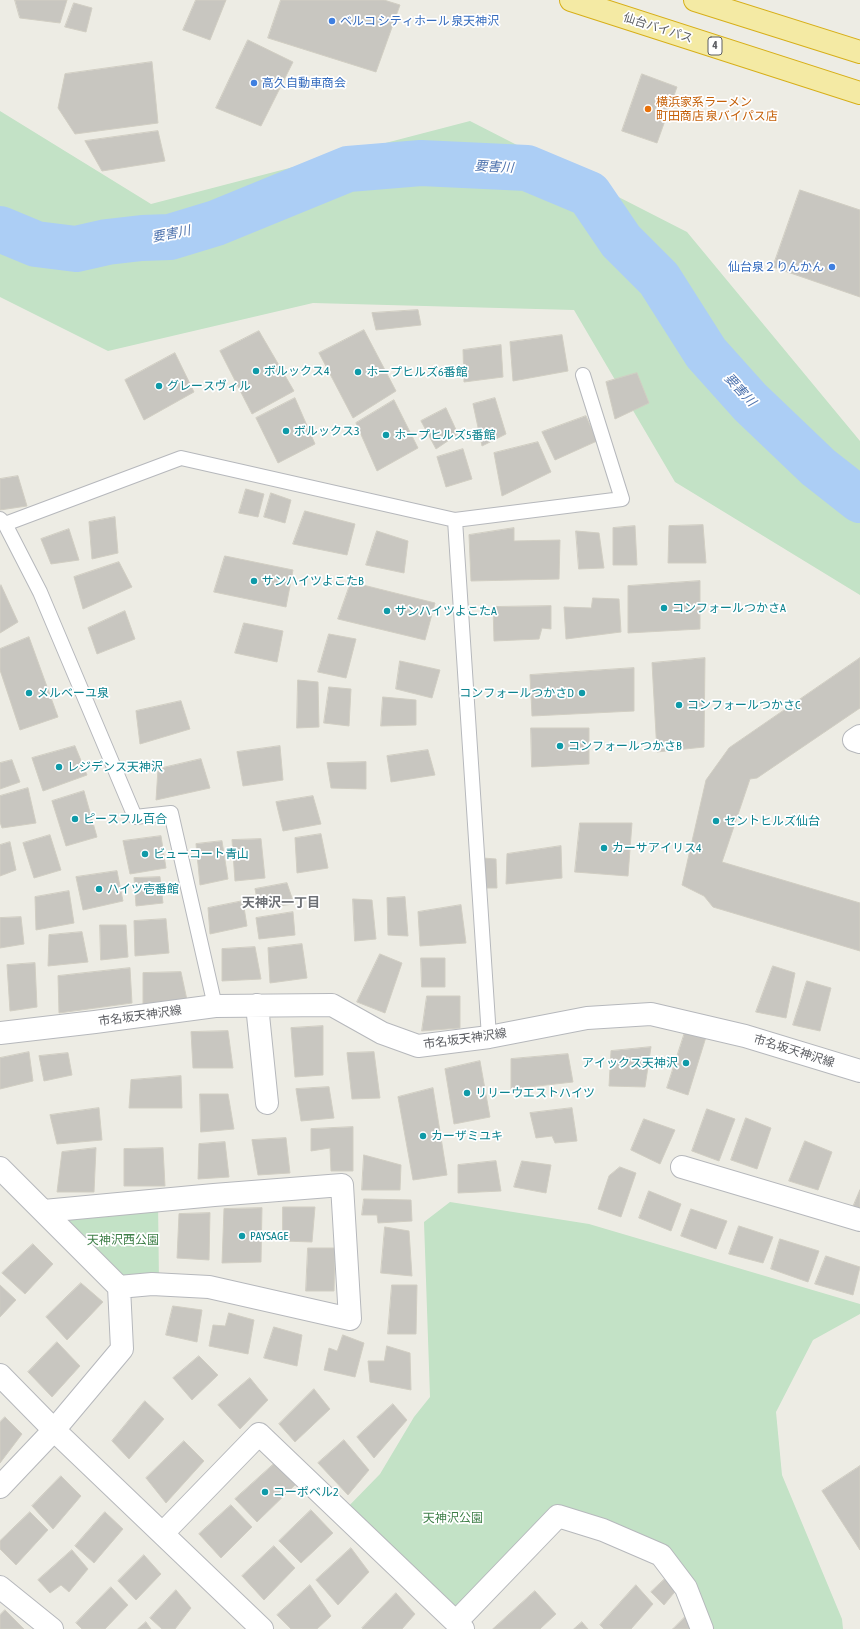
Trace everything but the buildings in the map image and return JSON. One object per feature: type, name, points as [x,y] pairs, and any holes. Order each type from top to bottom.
[{"type":"highway","name":"仙台バイパス","points":[[571,0],[860,93]]},
{"type":"highway","points":[[695,0],[860,52]]},
{"type":"street","points":[[860,736],[854,740],[860,742]]},
{"type":"street","points":[[257,1005],[267,1103]]},
{"type":"street","name":"市名坂天神沢線","points":[[0,1030],[95,1022],[215,1006],[332,1005],[382,1033],[418,1046],[489,1037],[587,1018],[651,1014],[745,1036],[860,1071]]},
{"type":"street","points":[[682,1167],[860,1220]]},
{"type":"street","points":[[0,1168],[119,1287],[122,1349],[54,1430],[0,1487]]},
{"type":"street","points":[[44,1211],[342,1185],[350,1320],[209,1287],[152,1284],[119,1287]]},
{"type":"street","points":[[0,1375],[54,1430],[262,1629]]},
{"type":"street","points":[[163,1533],[259,1434],[460,1626],[558,1516],[603,1530],[660,1554],[686,1588],[702,1629]]},
{"type":"street","points":[[0,1587],[52,1629]]},
{"type":"lane","points":[[215,1006],[171,813],[135,817],[40,592],[3,522],[181,458],[455,520],[622,499],[583,375]]},
{"type":"lane","points":[[455,520],[489,1037]]},
{"type":"green space","points":[[0,111],[151,204],[470,121],[687,232],[860,441],[860,595],[675,482],[574,310],[313,303],[108,351],[0,297]]},
{"type":"green space","name":"天神沢西公園","points":[[158,1200],[159,1284],[119,1287],[44,1211]]},
{"type":"green space","name":"天神沢公園","points":[[450,1202],[589,1224],[860,1304],[860,1314],[813,1340],[776,1412],[782,1475],[842,1619],[843,1629],[702,1629],[661,1555],[559,1516],[456,1622],[342,1513],[380,1474],[414,1417],[430,1397],[424,1222]]},
{"type":"waterway","name":"要害川","points":[[0,229],[36,244],[76,249],[107,242],[142,238],[170,237],[216,223],[348,169],[421,163],[527,168],[589,194],[621,241],[659,279],[706,353],[750,402],[818,467],[860,500]]},
{"type":"place","name":"ベルコ シティホール 泉天神沢","points":[[332,21]]},
{"type":"place","name":"高久自動車商会","points":[[254,83]]},
{"type":"place","name":"横浜家系ラーメン 町田商店 泉バイパス店","points":[[648,109]]},
{"type":"place","name":"仙台泉２りんかん","points":[[832,267]]},
{"type":"place","name":"ボルックス4","points":[[256,371]]},
{"type":"place","name":"ホープヒルズ6番館","points":[[358,372]]},
{"type":"place","name":"グレースヴィル","points":[[159,386]]},
{"type":"place","name":"ボルックス3","points":[[286,431]]},
{"type":"place","name":"ホープヒルズ5番館","points":[[386,435]]},
{"type":"place","name":"サンハイツよこたB","points":[[254,581]]},
{"type":"place","name":"コンフォールつかさA","points":[[664,608]]},
{"type":"place","name":"サンハイツよこたA","points":[[387,611]]},
{"type":"place","name":"メルベーユ泉","points":[[29,693]]},
{"type":"place","name":"コンフォールつかさD","points":[[582,693]]},
{"type":"place","name":"コンフォールつかさC","points":[[679,705]]},
{"type":"place","name":"コンフォールつかさB","points":[[560,746]]},
{"type":"place","name":"レジデンス天神沢","points":[[59,767]]},
{"type":"place","name":"ピースフル百合","points":[[75,819]]},
{"type":"place","name":"セントヒルズ仙台","points":[[716,821]]},
{"type":"place","name":"カーサアイリス4","points":[[604,848]]},
{"type":"place","name":"ビューコート青山","points":[[145,854]]},
{"type":"place","name":"ハイツ壱番館","points":[[99,889]]},
{"type":"place","name":"アイックス天神沢","points":[[686,1063]]},
{"type":"place","name":"リリーウエストハイツ","points":[[467,1093]]},
{"type":"place","name":"カーザミユキ","points":[[423,1136]]},
{"type":"place","name":"PAYSAGE","points":[[242,1236]]},
{"type":"place","name":"コーポベル2","points":[[265,1492]]},
{"type":"district","name":"天神沢一丁目","points":[[281,903]]}]
